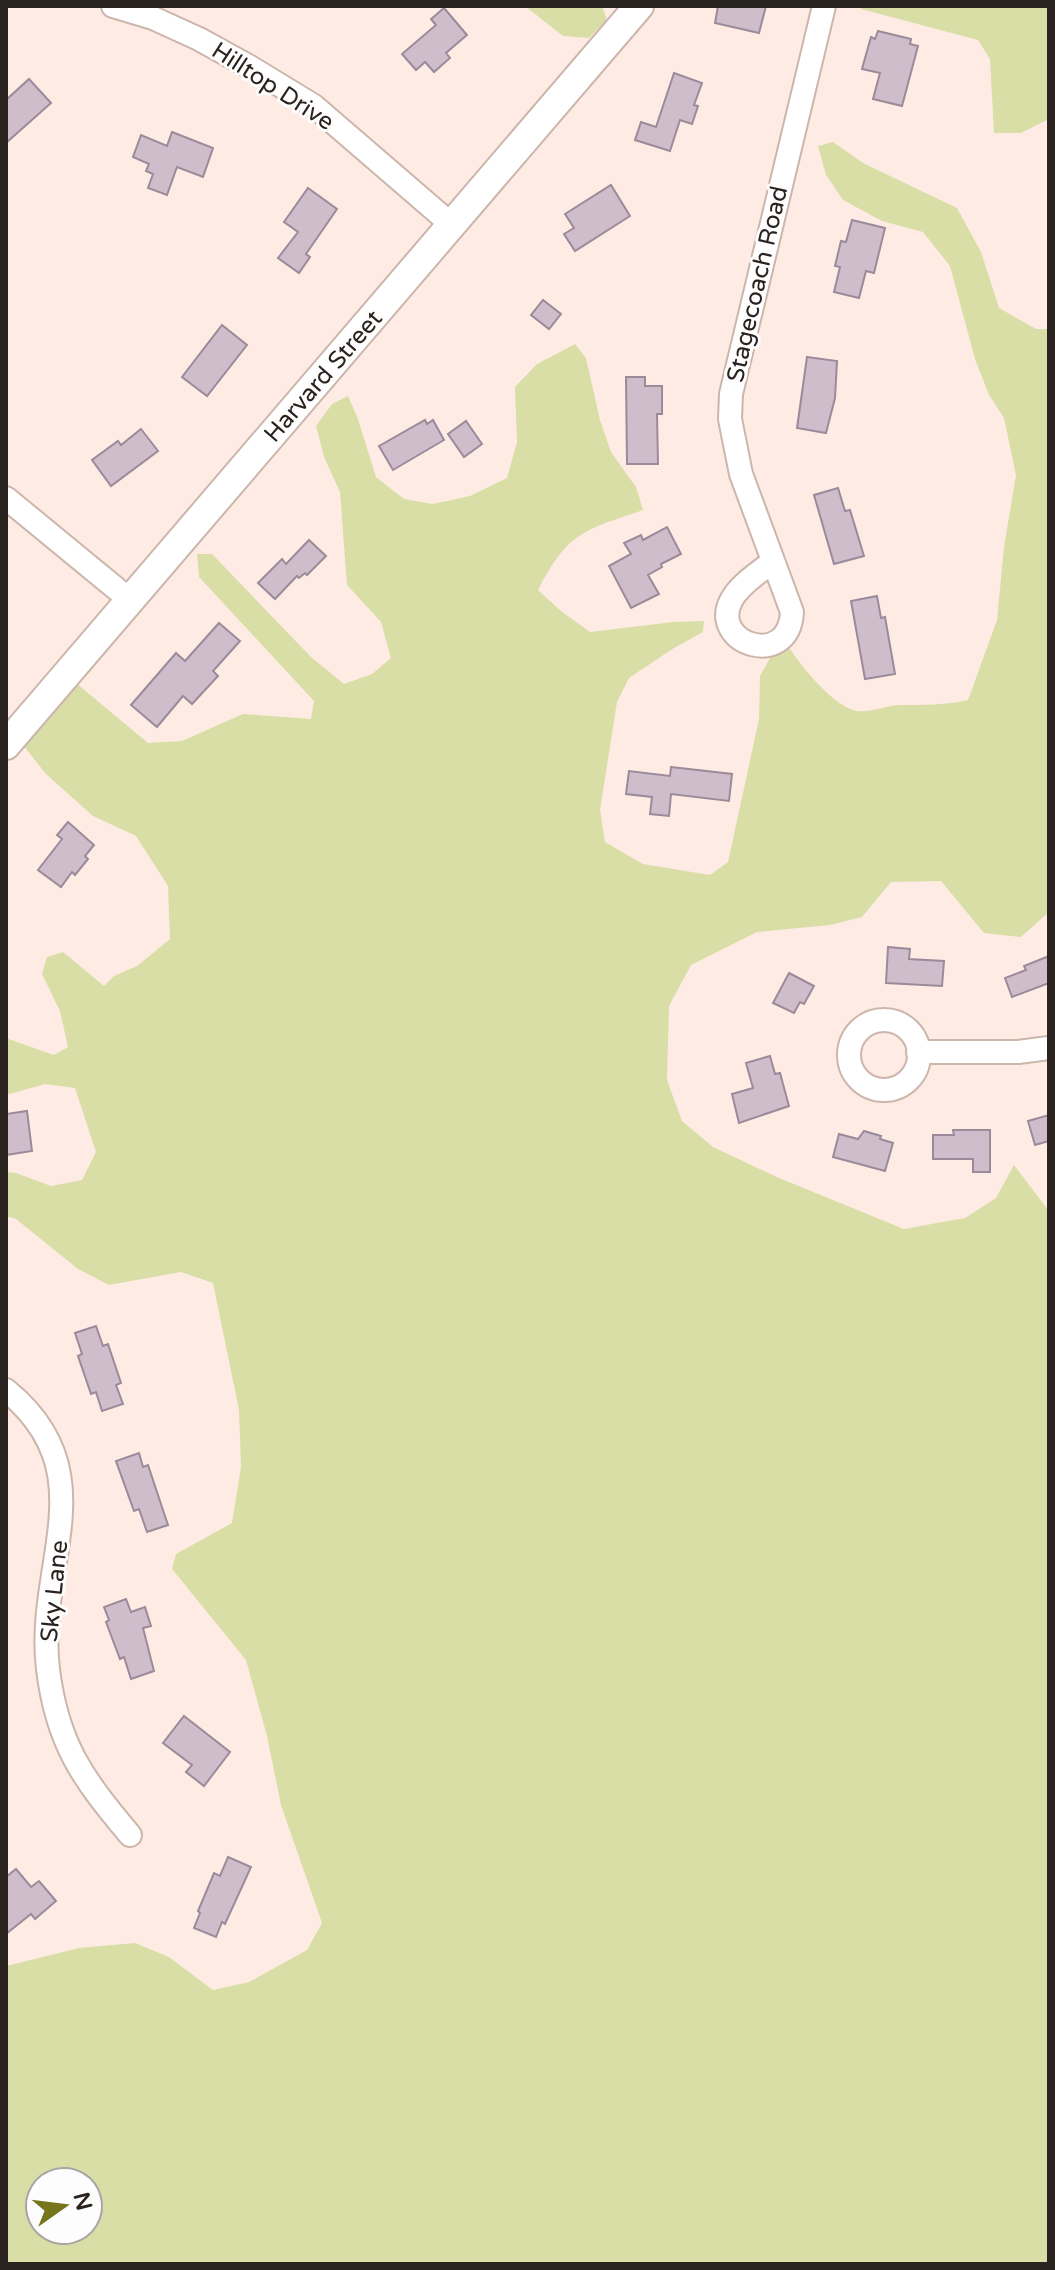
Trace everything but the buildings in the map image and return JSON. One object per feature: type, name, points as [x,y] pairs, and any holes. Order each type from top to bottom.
[{"type":"main road","name":"Harvard Street","points":[[6,745],[639,6]]},
{"type":"street","name":"Hilltop Drive","points":[[113,6],[153,18],[199,39],[314,106],[452,225]]},
{"type":"street","name":"Stagecoach Road","points":[[773,561],[741,474],[730,419],[731,394],[824,6]]},
{"type":"street","points":[[6,498],[130,600]]},
{"type":"street","points":[[918,1052],[1018,1052],[1049,1048]]},
{"type":"street","name":"Sky Lane","points":[[6,1390],[35,1419],[50,1442],[58,1467],[62,1519],[47,1606],[46,1634],[48,1668],[61,1730],[89,1786],[130,1835]]},
{"type":"green space","points":[[525,6],[602,6],[607,20],[589,38],[563,36]]},
{"type":"green space","points":[[860,6],[1049,6],[1049,119],[1021,133],[994,133],[990,59],[978,40],[861,9]]},
{"type":"green space","points":[[833,142],[863,163],[957,208],[981,252],[999,308],[1036,329],[1049,329],[1049,912],[1021,937],[984,933],[941,881],[891,882],[862,917],[830,925],[757,932],[691,965],[669,1006],[667,1080],[682,1121],[713,1147],[779,1178],[904,1229],[965,1218],[996,1198],[1014,1165],[1049,1211],[1049,2264],[6,2264],[6,1966],[79,1948],[135,1943],[169,1957],[213,1990],[249,1982],[307,1950],[322,1923],[281,1805],[267,1736],[246,1660],[172,1569],[176,1554],[232,1523],[241,1467],[239,1410],[213,1283],[181,1272],[109,1285],[78,1269],[16,1219],[6,1216],[6,1172],[51,1186],[82,1180],[96,1152],[75,1088],[45,1084],[6,1095],[6,1038],[54,1055],[68,1047],[60,1011],[42,974],[47,957],[63,952],[104,986],[114,976],[137,966],[170,939],[168,886],[136,836],[93,816],[46,774],[23,745],[76,683],[148,743],[182,741],[243,714],[311,719],[314,701],[199,577],[197,554],[212,554],[311,657],[344,684],[372,674],[391,658],[381,622],[347,585],[340,492],[324,457],[316,426],[332,404],[348,396],[376,477],[404,499],[433,504],[470,496],[507,478],[517,442],[515,387],[537,364],[575,344],[586,358],[600,420],[611,452],[636,487],[643,510],[592,529],[569,544],[538,590],[590,632],[704,621],[703,632],[629,678],[617,702],[600,810],[605,842],[643,864],[710,875],[728,862],[759,719],[760,676],[776,647],[790,649],[829,694],[857,711],[968,700],[997,620],[1004,547],[1016,475],[1004,418],[989,395],[975,359],[950,266],[923,232],[882,221],[843,200],[826,175],[818,146]]}]
